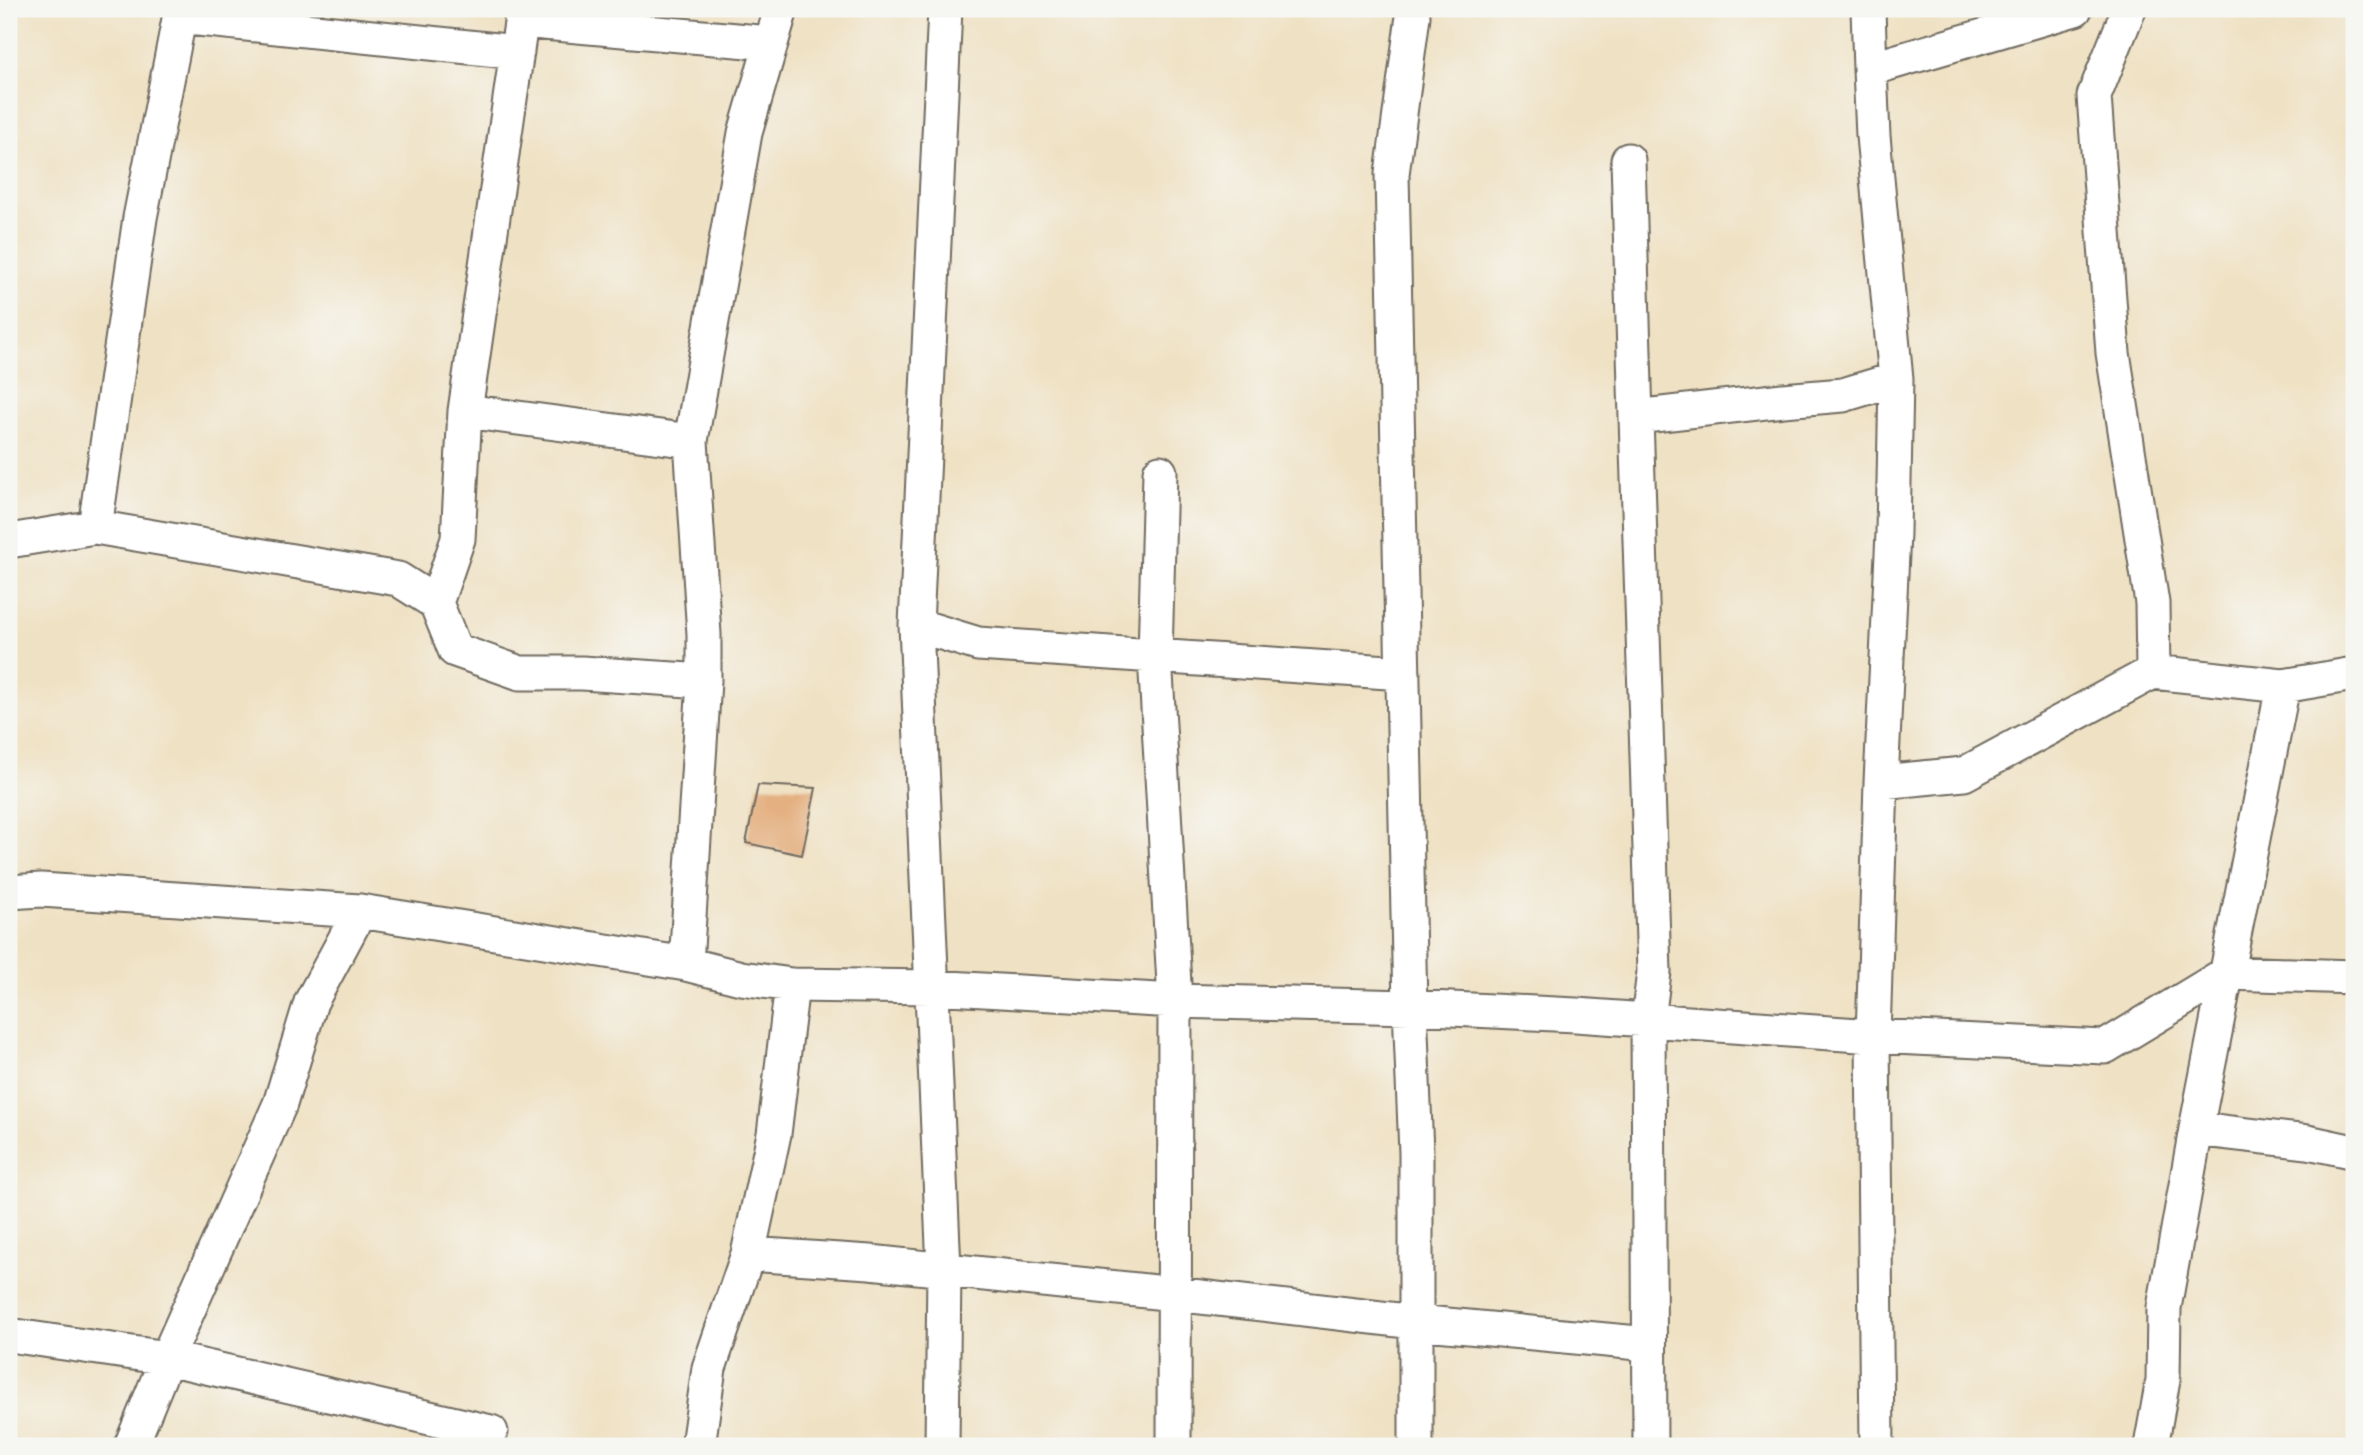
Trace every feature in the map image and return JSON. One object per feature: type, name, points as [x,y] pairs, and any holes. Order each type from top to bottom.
[{"type":"street","points":[[685,964],[704,681],[704,634],[691,441],[745,133],[781,9]]},
{"type":"street","points":[[942,1446],[944,1269],[916,625],[945,9]]},
{"type":"street","points":[[1411,9],[1413,16],[1392,174],[1410,1007],[1416,1153],[1416,1446]]},
{"type":"street","points":[[1868,9],[1873,136],[1896,379],[1873,1036],[1877,1446]]},
{"type":"street","points":[[1870,69],[2076,9]]},
{"type":"street","points":[[2129,9],[2094,96],[2113,353],[2152,603],[2153,672]]},
{"type":"street","points":[[95,527],[140,218],[180,13],[520,27],[771,43]]},
{"type":"street","points":[[436,603],[458,539],[466,411],[520,27]]},
{"type":"street","points":[[1628,160],[1654,972],[1648,1020],[1650,1446]]},
{"type":"street","points":[[1636,417],[1843,395],[1896,379]]},
{"type":"street","points":[[466,411],[691,441]]},
{"type":"street","points":[[1160,472],[1155,656],[1175,1001],[1174,1446]]},
{"type":"street","points":[[9,541],[95,527],[398,579],[436,603],[455,650],[520,673],[582,673],[704,681]]},
{"type":"street","points":[[916,625],[978,644],[1403,673]]},
{"type":"street","points":[[1881,782],[1964,774],[2153,672],[2283,686],[2354,674]]},
{"type":"street","points":[[2151,1446],[2163,1380],[2164,1308],[2196,1129],[2283,686]]},
{"type":"street","points":[[9,892],[41,890],[360,911],[685,964],[766,982],[932,987],[1175,1001],[1410,1007],[1873,1036],[2105,1046],[2227,973],[2354,978]]},
{"type":"street","points":[[131,1446],[167,1358],[280,1104],[311,1002],[360,911]]},
{"type":"street","points":[[698,1446],[709,1368],[748,1254],[774,1134],[766,982]]},
{"type":"street","points":[[2196,1129],[2308,1142],[2354,1152]]},
{"type":"street","points":[[748,1254],[944,1269],[1415,1322],[1648,1344]]},
{"type":"street","points":[[9,1335],[167,1358],[491,1432]]},
{"type":"building","points":[[758,785],[816,788],[802,855],[746,843]]}]
